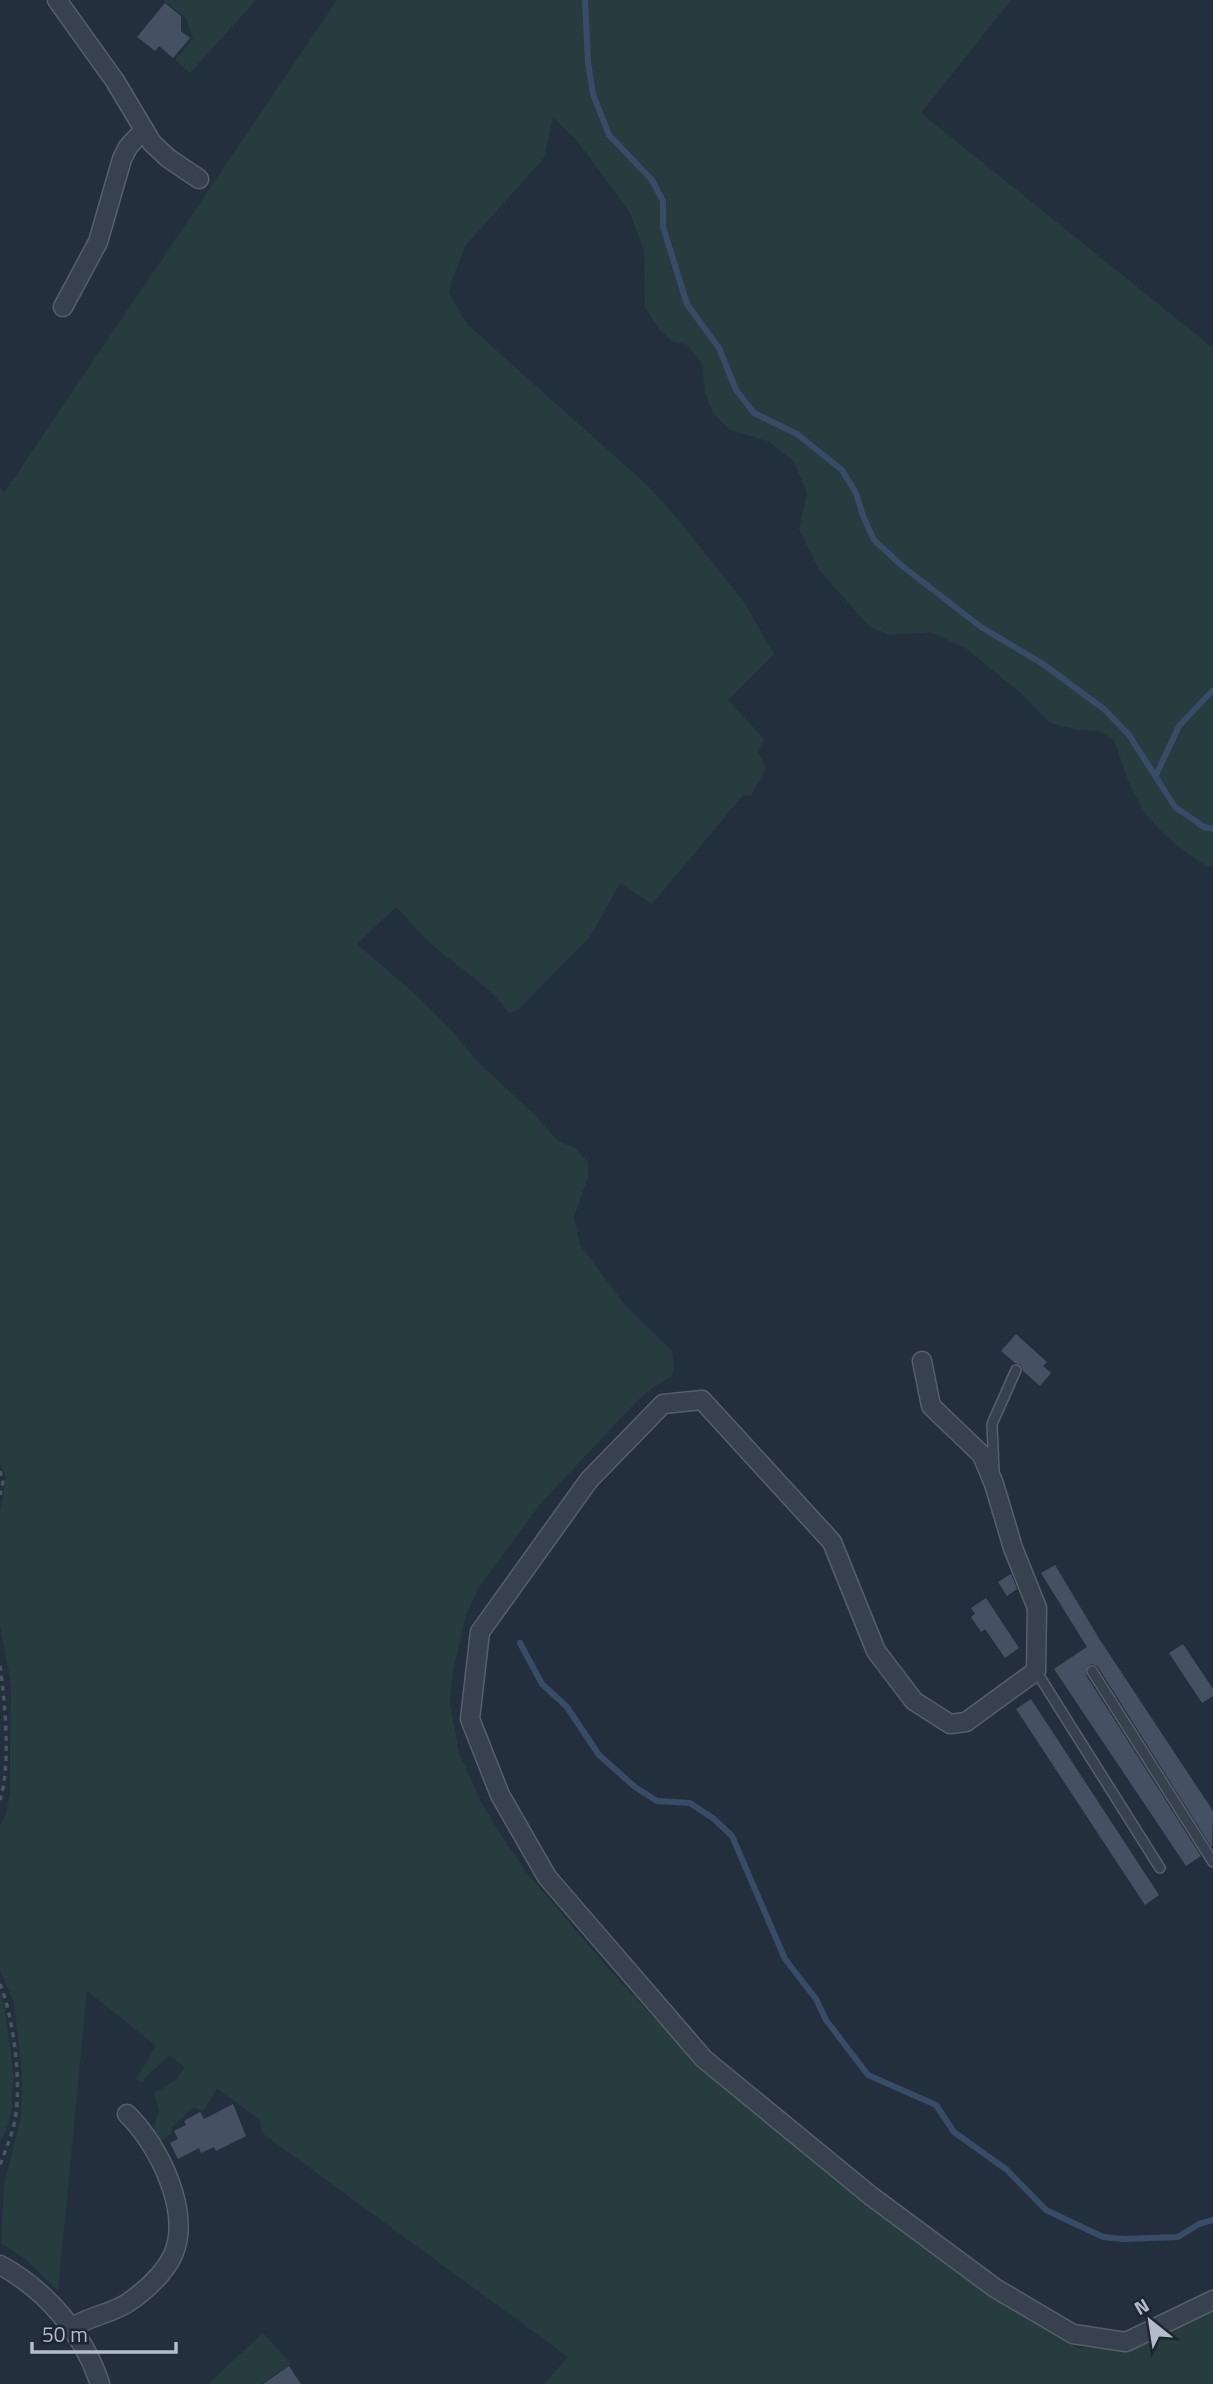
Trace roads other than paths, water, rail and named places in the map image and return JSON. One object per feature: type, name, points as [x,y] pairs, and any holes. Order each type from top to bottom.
[{"type":"street","points":[[57,0],[115,81],[144,130],[161,152],[199,179]]},
{"type":"street","points":[[63,307],[98,243],[122,159],[128,147],[144,130]]},
{"type":"street","points":[[922,1361],[931,1406],[982,1455],[994,1483],[1013,1548],[1037,1608],[1036,1671],[966,1722],[950,1724],[914,1701],[876,1651],[832,1542],[702,1400],[663,1404],[589,1480],[481,1632],[470,1719],[500,1795],[547,1877],[704,2059],[871,2196],[995,2288],[1073,2334],[1126,2342],[1213,2300]]},
{"type":"street","points":[[71,2328],[91,2316],[118,2309],[139,2295],[163,2270],[176,2247],[178,2217],[171,2186],[150,2142],[127,2114]]},
{"type":"street","points":[[0,2265],[27,2282],[71,2328],[94,2366],[100,2384]]},
{"type":"lane","points":[[994,1483],[992,1424],[1016,1370]]},
{"type":"lane","points":[[1036,1671],[1160,1868]]},
{"type":"lane","points":[[1092,1671],[1213,1862]]},
{"type":"waterway","points":[[585,0],[588,62],[593,94],[609,135],[652,180],[663,201],[663,227],[687,304],[719,348],[736,390],[754,413],[797,434],[842,470],[856,493],[874,540],[901,565],[981,627],[1043,664],[1104,709],[1129,735],[1175,807],[1204,827],[1213,829]]},
{"type":"waterway","points":[[1156,775],[1179,726],[1213,690]]},
{"type":"waterway","points":[[520,1643],[542,1684],[567,1707],[599,1755],[635,1787],[657,1801],[690,1803],[714,1819],[732,1836],[785,1959],[816,1999],[826,2020],[868,2075],[936,2105],[954,2132],[1007,2170],[1046,2210],[1103,2237],[1178,2237],[1199,2224],[1213,2220]]}]
